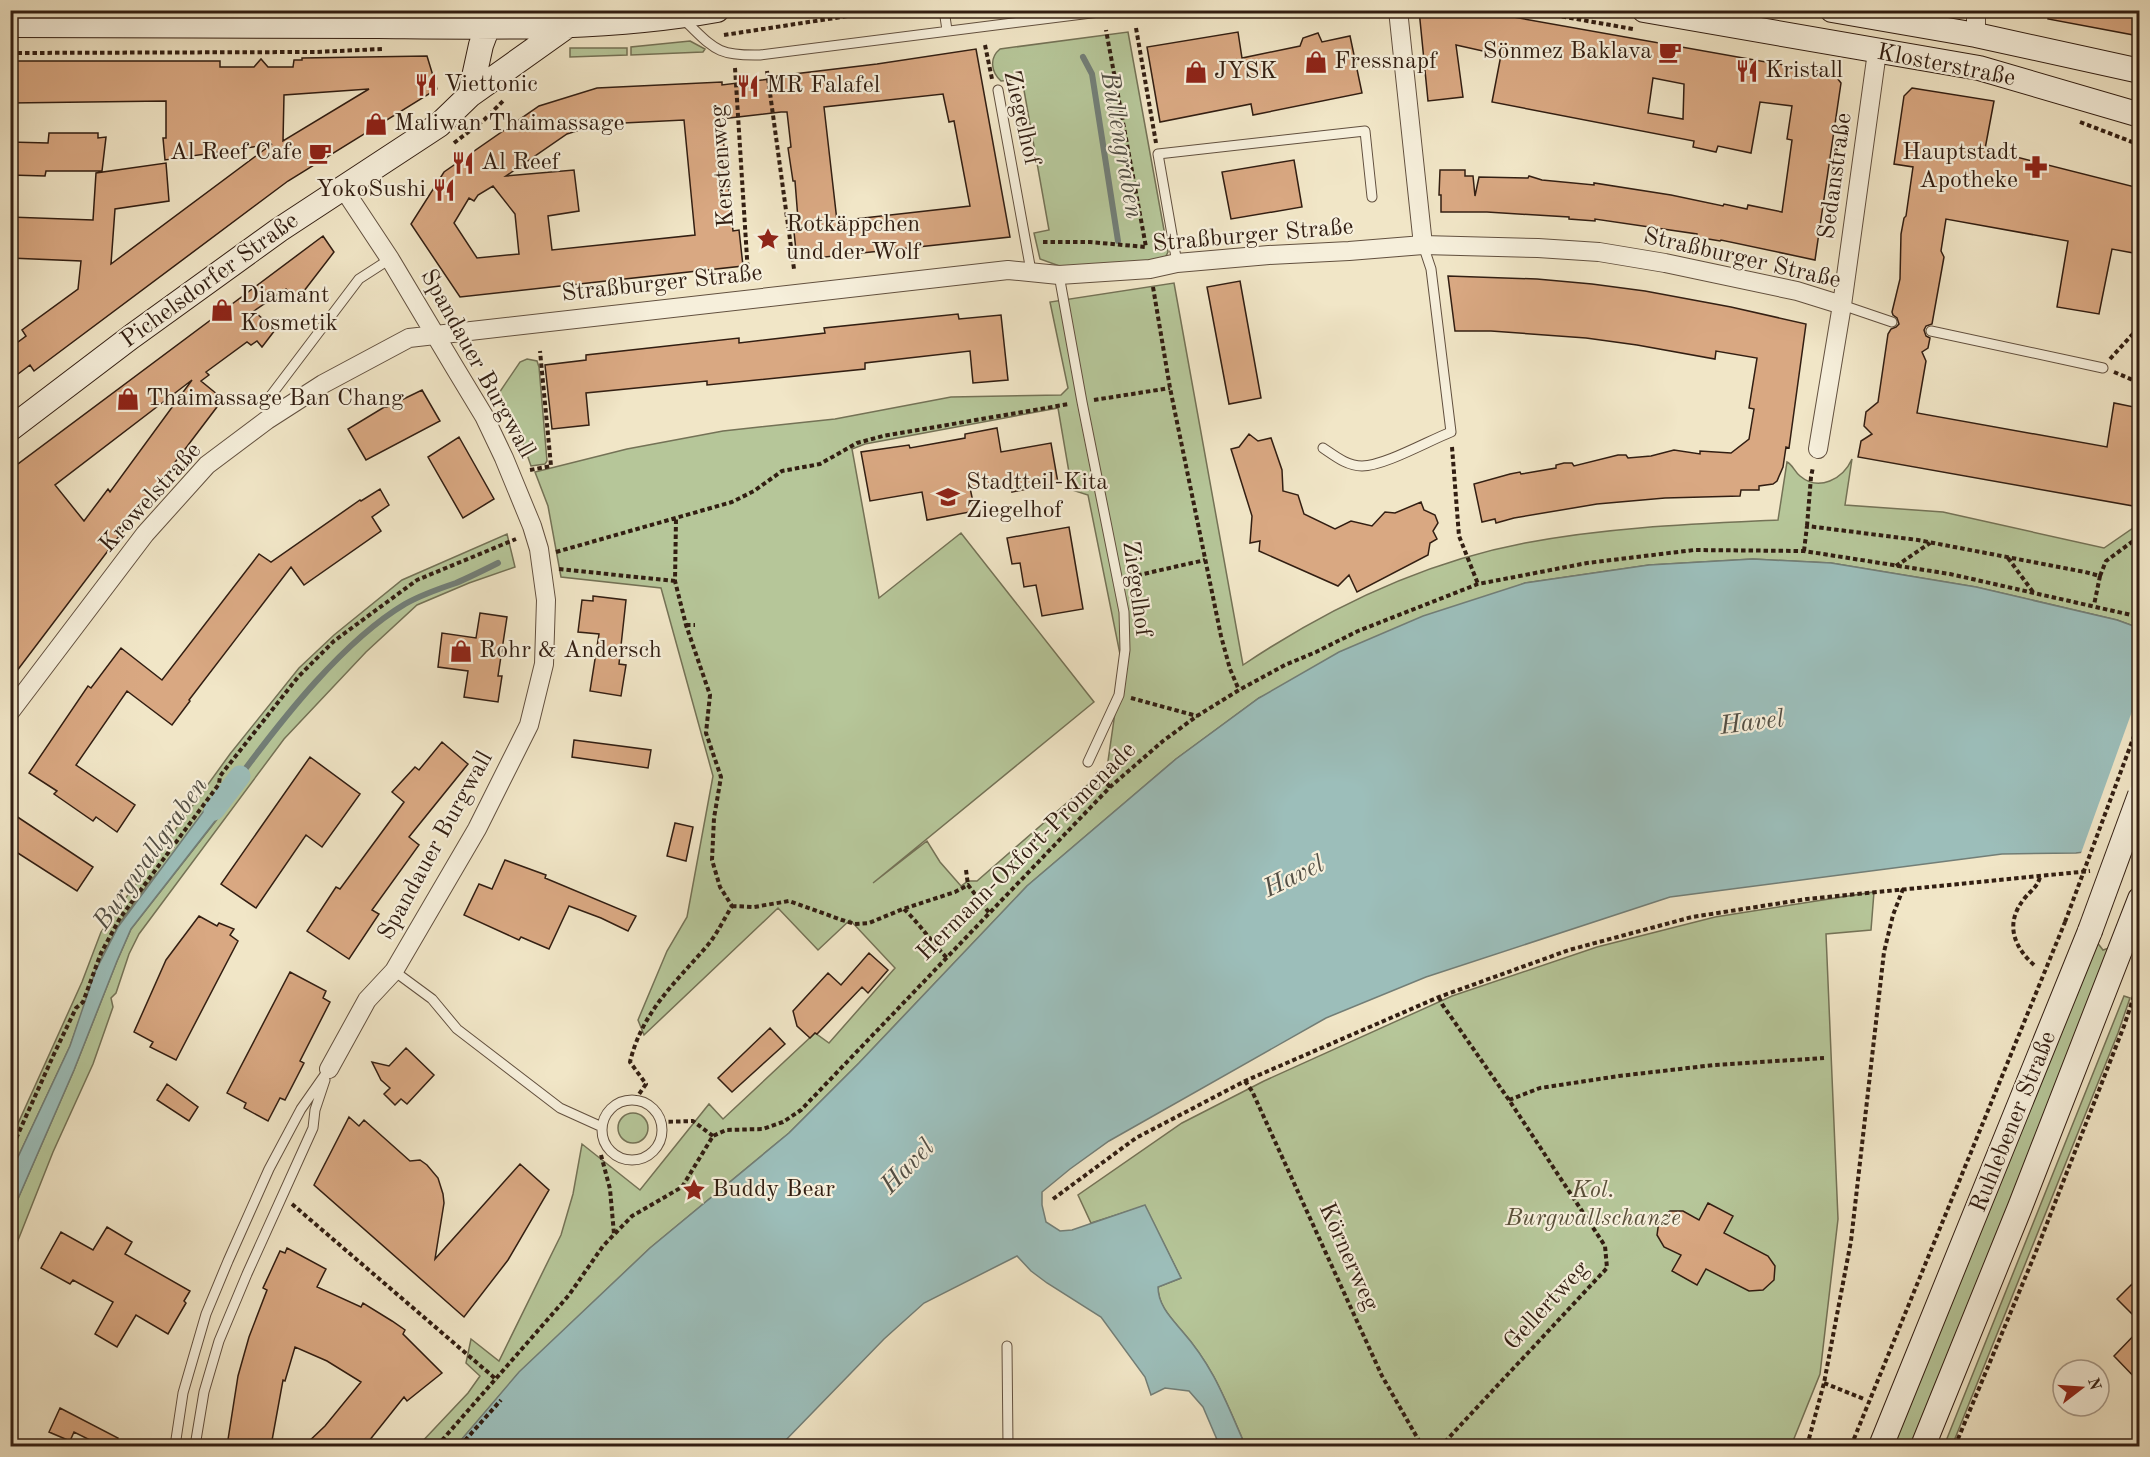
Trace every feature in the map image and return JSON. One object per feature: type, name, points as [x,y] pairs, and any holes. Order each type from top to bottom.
[{"type":"main road","points":[[10,25],[93,22],[381,22],[490,19],[570,24],[681,17],[717,10]]},
{"type":"main road","name":"Klosterstraße","points":[[1644,10],[1720,18],[1877,52],[1978,68],[2139,115]]},
{"type":"main road","name":"Klosterstraße","points":[[1832,10],[1976,35],[2139,71]]},
{"type":"main road","points":[[470,95],[490,19]]},
{"type":"main road","name":"Pichelsdorfer Straße","points":[[10,429],[140,330],[279,230],[439,125],[470,95],[570,24]]},
{"type":"main road","name":"Ruhlebener Straße","points":[[1881,1446],[2090,931],[2139,795]]},
{"type":"main road","name":"Ruhlebener Straße","points":[[1923,1446],[2020,1207],[2139,901]]},
{"type":"street","points":[[1398,10],[1423,245]]},
{"type":"street","points":[[1976,10],[1976,35]]},
{"type":"street","name":"Sedanstraße","points":[[1818,449],[1842,305],[1877,52]]},
{"type":"street","name":"Spandauer Burgwall","points":[[329,1069],[367,1000],[394,970],[477,830],[529,725],[544,664],[546,600],[539,549],[532,525],[484,416],[390,259],[343,188]]},
{"type":"street","name":"Straßburger Straße","points":[[434,334],[996,271],[1031,271],[1059,275],[1150,269],[1177,263],[1423,245],[1599,252],[1665,263],[1797,291],[1842,305]]},
{"type":"street","name":"Krowelstraße","points":[[10,712],[145,534],[207,465],[267,420],[331,380],[409,338],[434,334]]},
{"type":"lane","points":[[944,10],[946,30]]},
{"type":"lane","points":[[681,17],[716,50],[733,56],[760,56],[946,30],[1115,10]]},
{"type":"lane","name":"Ziegelhof","points":[[998,90],[1031,271]]},
{"type":"lane","points":[[1177,263],[1158,154],[1365,131],[1372,197]]},
{"type":"lane","points":[[1323,448],[1344,462],[1360,466],[1376,465],[1450,432],[1431,269],[1423,245]]},
{"type":"lane","points":[[267,420],[269,398],[352,288],[359,279],[390,259]]},
{"type":"lane","name":"Ziegelhof","points":[[1059,275],[1124,612],[1125,650],[1119,695],[1088,762]]},
{"type":"lane","name":"Straßburger Straße","points":[[1842,305],[1892,322]]},
{"type":"lane","points":[[1931,331],[2103,368]]},
{"type":"lane","name":"Spandauer Burgwall","points":[[394,970],[432,999],[457,1029],[560,1108],[602,1127]]},
{"type":"lane","points":[[195,1446],[204,1392],[219,1341],[313,1128],[315,1110],[329,1069]]},
{"type":"lane","points":[[175,1446],[183,1393],[206,1314],[269,1169],[301,1109],[329,1069]]},
{"type":"lane","points":[[626,1100],[635,1100],[651,1107],[661,1122],[659,1143],[652,1152],[634,1160],[623,1159],[614,1154],[607,1147],[603,1137],[602,1127],[609,1109],[626,1100]]},
{"type":"lane","points":[[1007,1346],[1008,1446]]},
{"type":"path","points":[[713,37],[887,10]]},
{"type":"path","points":[[1136,28],[1158,154]]},
{"type":"path","points":[[1042,242],[1090,242],[1146,247],[1106,30]]},
{"type":"path","name":"Ziegelhof","points":[[985,45],[991,78],[998,90]]},
{"type":"path","points":[[10,53],[378,50]]},
{"type":"path","name":"Kerstenweg","points":[[733,56],[748,274]]},
{"type":"path","points":[[767,71],[794,269]]},
{"type":"path","points":[[2072,119],[2139,145]]},
{"type":"path","points":[[1152,283],[1170,388],[1221,636],[1230,669],[1239,690]]},
{"type":"path","points":[[2139,326],[2103,368],[2139,383]]},
{"type":"path","points":[[530,470],[551,466],[540,351]]},
{"type":"path","points":[[553,554],[732,502],[754,491],[782,471],[820,464],[857,443],[883,436],[1170,388]]},
{"type":"path","points":[[1450,432],[1459,536],[1478,584]]},
{"type":"path","points":[[1804,551],[1811,478]]},
{"type":"path","points":[[676,519],[675,581],[686,625],[710,695],[706,733],[721,777],[714,818],[712,860],[720,887],[732,906]]},
{"type":"path","points":[[1807,526],[1931,543],[2100,576]]},
{"type":"path","points":[[2094,605],[2100,576],[2106,561],[2139,536]]},
{"type":"path","points":[[10,1152],[67,1026],[76,1008],[83,1002],[101,953],[120,918],[219,784],[220,776],[298,678],[334,641],[417,580],[520,538]]},
{"type":"path","points":[[1896,566],[1931,543]]},
{"type":"path","name":"Hermann-Oxfort-Promenade","points":[[713,1136],[726,1130],[763,1129],[783,1122],[801,1110],[1110,787],[1163,741],[1197,716],[1285,665],[1358,631],[1478,584],[1587,563],[1694,550],[1804,551],[1950,574],[2139,617]]},
{"type":"path","points":[[2008,557],[2033,592]]},
{"type":"path","points":[[1117,580],[1205,560]]},
{"type":"path","points":[[555,568],[675,581]]},
{"type":"path","points":[[686,625],[695,625]]},
{"type":"path","points":[[1119,695],[1197,716]]},
{"type":"path","points":[[1851,1446],[2066,922],[2139,720]]},
{"type":"path","points":[[1088,762],[1110,787]]},
{"type":"path","points":[[966,870],[968,885],[990,914]]},
{"type":"path","points":[[1053,1199],[1136,1138],[1245,1081],[1439,997],[1569,950],[1692,917],[1807,899],[2096,871]]},
{"type":"path","points":[[2034,965],[2018,947],[2013,932],[2017,910],[2025,897],[2037,888],[2040,877]]},
{"type":"path","points":[[732,906],[754,907],[789,901],[855,924],[869,923],[955,892],[968,885]]},
{"type":"path","points":[[1807,1446],[1824,1383],[1851,1241],[1884,952],[1893,915],[1903,889]]},
{"type":"path","points":[[635,1100],[646,1084],[630,1062],[634,1045],[660,998],[709,943],[732,906]]},
{"type":"path","points":[[903,909],[921,925],[933,945],[947,958]]},
{"type":"path","points":[[1955,1446],[2039,1243],[2124,1026],[2139,978]]},
{"type":"path","name":"Gellertweg","points":[[1439,997],[1442,1005],[1509,1100],[1605,1246],[1607,1268],[1441,1446]]},
{"type":"path","points":[[1509,1100],[1540,1088],[1619,1076],[1714,1065],[1824,1058]]},
{"type":"path","name":"Körnerweg","points":[[1245,1081],[1252,1091],[1382,1376],[1422,1446]]},
{"type":"path","points":[[437,1446],[569,1295],[614,1234],[632,1216],[682,1187],[713,1136],[693,1121],[661,1122]]},
{"type":"path","points":[[601,1155],[610,1189],[614,1234]]},
{"type":"path","points":[[282,1196],[496,1380]]},
{"type":"path","points":[[1824,1383],[1864,1399]]},
{"type":"path","points":[[460,1446],[501,1400]]},
{"type":"green space","points":[[102,10],[307,11],[287,15],[103,15]]},
{"type":"green space","points":[[1128,32],[1168,252],[1165,258],[1149,262],[1065,268],[1040,259],[1034,233],[1049,230],[1022,79],[1001,81],[993,69],[994,57],[1000,49]]},
{"type":"green space","points":[[690,41],[705,49],[703,52],[631,55],[631,47]]},
{"type":"green space","points":[[570,48],[627,48],[627,55],[570,57]]},
{"type":"green space","points":[[1174,283],[1243,665],[1275,644],[1343,606],[1414,575],[1488,551],[1525,543],[1620,530],[1778,520],[1787,462],[1807,481],[1822,483],[1837,477],[1852,459],[1845,505],[1943,512],[2104,548],[2139,524],[2139,628],[2117,620],[1976,587],[1831,563],[1753,559],[1649,565],[1525,583],[1259,698],[1176,759],[1027,886],[859,1063],[789,1133],[650,1248],[520,1372],[456,1446],[418,1446],[468,1393],[480,1376],[466,1363],[471,1339],[499,1361],[561,1235],[573,1194],[582,1144],[640,1190],[709,1104],[723,1119],[815,1033],[829,1043],[895,968],[850,920],[818,950],[778,908],[644,1035],[638,1020],[667,951],[687,917],[713,776],[661,588],[561,577],[548,506],[535,472],[627,449],[723,431],[835,419],[951,397],[1061,395],[1068,388],[1050,302]],"holes":[[[1058,408],[1072,490],[1088,495],[1122,664],[1107,768],[977,881],[968,881],[961,886],[940,862],[927,841],[873,883],[1094,702],[961,533],[879,598],[852,449],[865,444]]]},
{"type":"green space","points":[[527,359],[537,361],[539,367],[547,461],[545,464],[531,466],[523,443],[499,393],[520,362]]},
{"type":"green space","points":[[507,534],[515,567],[417,605],[366,652],[284,739],[139,934],[129,954],[116,993],[111,998],[113,1007],[93,1064],[53,1152],[11,1258],[11,1220],[17,1201],[74,1070],[131,929],[244,785],[151,880],[122,920],[103,954],[70,1046],[11,1172],[11,1139],[82,982],[101,932],[230,754],[299,668],[334,635],[402,580]]},
{"type":"green space","name":"Kol. Burgwallschanze","points":[[1874,892],[1871,930],[1826,934],[1838,1219],[1820,1374],[1791,1446],[1242,1446],[1242,1438],[1223,1395],[1202,1356],[1160,1300],[1158,1287],[1181,1278],[1145,1206],[1091,1223],[1078,1195],[1182,1123],[1264,1081],[1452,996],[1597,947],[1715,917]]},
{"type":"green space","points":[[2096,941],[2103,950],[2109,948],[2081,1024],[1912,1446],[1892,1446]]},
{"type":"green space","points":[[2124,996],[2130,998],[2118,1033],[1952,1446],[1944,1446]]},
{"type":"green space","points":[[633,1113],[644,1117],[648,1128],[644,1139],[633,1143],[622,1139],[618,1128],[622,1117]]},
{"type":"water","name":"Havel","points":[[1753,559],[1831,563],[1976,587],[2117,620],[2139,628],[2139,845],[2076,853],[2002,854],[1670,897],[1426,977],[1326,1018],[1109,1141],[1042,1192],[1046,1222],[1060,1231],[1072,1230],[1145,1205],[1181,1278],[1158,1287],[1160,1300],[1202,1356],[1223,1395],[1242,1438],[1242,1446],[1218,1446],[1203,1407],[1189,1391],[1165,1388],[1151,1395],[1145,1377],[1101,1317],[1047,1283],[1017,1256],[924,1303],[884,1339],[780,1446],[456,1446],[519,1372],[650,1248],[789,1133],[859,1063],[1027,886],[1176,759],[1259,698],[1339,652],[1423,616],[1525,583],[1649,565]]},
{"type":"water","points":[[244,784],[131,929],[11,1220],[11,1172],[70,1046],[95,972],[118,927],[220,789]]},
{"type":"pier","points":[[2139,692],[2140,848],[2080,856]]},
{"type":"building","points":[[1419,10],[1474,10],[1834,74],[1841,83],[1815,260],[1697,237],[1697,234],[1595,219],[1595,221],[1569,219],[1569,217],[1487,212],[1441,212],[1440,170],[1465,170],[1465,176],[1473,176],[1475,196],[1479,177],[1528,178],[1529,176],[1542,180],[1594,185],[1594,183],[1723,206],[1724,204],[1747,209],[1748,205],[1782,212],[1792,140],[1787,139],[1792,106],[1760,102],[1751,153],[1718,146],[1716,152],[1693,147],[1694,141],[1492,102],[1501,55],[1456,45],[1463,97],[1428,101]],"holes":[[[1653,78],[1684,84],[1683,119],[1648,113]]]},
{"type":"building","points":[[2049,10],[2139,10],[2139,36],[2048,19]]},
{"type":"building","points":[[1238,32],[1242,58],[1300,46],[1303,38],[1318,33],[1322,42],[1350,36],[1362,93],[1253,115],[1251,104],[1160,122],[1147,47]]},
{"type":"building","points":[[976,49],[1010,237],[797,260],[794,232],[799,232],[795,181],[793,181],[788,148],[791,147],[787,112],[721,119],[733,231],[739,230],[743,266],[460,297],[411,224],[444,172],[539,106],[597,88],[722,82],[722,85]],"holes":[[[943,94],[949,122],[954,121],[970,206],[837,221],[824,107]],[[684,120],[695,235],[552,250],[548,216],[579,211],[574,170],[506,176],[567,134],[583,129],[583,125]],[[493,186],[515,214],[519,254],[477,258],[454,223],[469,198],[474,201],[478,195]]]},
{"type":"building","points":[[427,56],[437,89],[288,181],[34,371],[30,365],[10,380],[10,348],[26,336],[22,330],[78,289],[81,261],[10,258],[10,217],[93,220],[96,173],[166,163],[169,201],[115,209],[111,264],[272,144],[165,160],[163,138],[166,138],[166,101],[10,103],[10,61],[220,61],[220,67],[254,67],[261,59],[268,67],[293,67],[294,60],[302,60],[302,58]],"holes":[[[369,89],[283,141],[284,95]]]},
{"type":"building","points":[[1912,88],[1994,101],[1985,149],[2139,188],[2139,254],[2112,249],[2099,314],[2057,307],[2068,241],[1946,219],[1941,251],[1944,257],[1932,324],[1926,326],[1924,330],[1926,336],[1930,338],[1928,348],[1922,352],[1926,361],[1917,413],[2107,447],[2114,403],[2139,408],[2139,507],[1858,457],[1861,441],[1872,434],[1864,426],[1866,412],[1878,402],[1888,334],[1899,324],[1892,312],[1900,279],[1901,234],[1913,167],[1894,164],[1904,96]]},
{"type":"building","points":[[49,133],[98,133],[98,138],[106,137],[102,171],[46,171],[45,176],[10,175],[10,142],[48,143]]},
{"type":"building","points":[[1294,160],[1302,207],[1231,219],[1222,172]]},
{"type":"building","points":[[323,236],[334,252],[297,300],[286,289],[254,311],[275,330],[262,347],[257,341],[251,345],[247,342],[206,372],[209,375],[201,381],[223,399],[10,680],[10,470]],"holes":[[[192,380],[110,492],[108,489],[84,521],[55,485]]]},
{"type":"building","points":[[1448,276],[1537,279],[1645,291],[1806,324],[1789,448],[1786,447],[1783,467],[1777,481],[1773,484],[1759,486],[1759,490],[1741,490],[1740,496],[1665,498],[1597,504],[1496,523],[1495,519],[1482,522],[1474,484],[1510,474],[1556,468],[1556,465],[1564,463],[1572,463],[1574,466],[1618,455],[1626,455],[1628,458],[1651,456],[1674,450],[1700,454],[1700,451],[1731,453],[1749,439],[1754,409],[1749,408],[1757,358],[1716,351],[1715,359],[1586,338],[1491,331],[1455,331]]},
{"type":"building","points":[[1240,281],[1261,398],[1229,404],[1207,287]]},
{"type":"building","points":[[958,314],[959,319],[1001,315],[1008,380],[973,383],[970,351],[865,363],[865,369],[707,385],[707,381],[586,393],[589,425],[552,429],[545,365],[586,360],[586,355],[739,338],[739,343],[825,333],[824,328]]},
{"type":"building","points":[[422,390],[440,421],[366,460],[348,429],[386,406]]},
{"type":"building","name":"Stadtteil-Kita Ziegelhof","points":[[997,428],[1001,452],[1051,443],[1058,483],[1012,492],[1011,480],[970,488],[975,511],[927,520],[922,492],[870,501],[861,452],[909,445],[910,448],[965,438],[965,434]]},
{"type":"building","points":[[1249,434],[1258,441],[1271,438],[1282,470],[1283,491],[1298,495],[1304,514],[1335,529],[1351,521],[1372,526],[1385,512],[1395,513],[1421,502],[1424,510],[1435,515],[1438,523],[1433,531],[1437,539],[1430,543],[1428,555],[1357,592],[1349,575],[1338,586],[1259,551],[1260,541],[1250,543],[1252,516],[1231,449],[1239,447]]},
{"type":"building","points":[[459,437],[494,499],[463,518],[428,457]]},
{"type":"building","points":[[380,489],[389,505],[372,517],[381,531],[304,585],[291,567],[172,725],[127,691],[76,765],[135,805],[117,832],[96,817],[93,821],[54,794],[57,791],[29,773],[88,686],[91,688],[121,648],[162,680],[259,554],[271,562],[360,500]]},
{"type":"building","points":[[1069,527],[1083,609],[1042,616],[1036,585],[1024,587],[1020,563],[1012,564],[1007,538]]},
{"type":"building","points":[[593,596],[626,600],[619,664],[626,665],[621,696],[590,691],[599,634],[578,632],[582,600],[593,601]]},
{"type":"building","points":[[480,613],[507,617],[498,676],[502,676],[498,702],[464,697],[468,671],[438,667],[442,633],[476,638]]},
{"type":"building","points":[[574,740],[651,750],[648,768],[572,757]]},
{"type":"building","points":[[442,742],[468,764],[409,837],[419,845],[372,910],[379,914],[349,959],[307,931],[336,887],[340,889],[404,802],[392,792],[415,767],[419,770]]},
{"type":"building","points":[[310,757],[360,794],[322,847],[306,835],[256,908],[221,884]]},
{"type":"building","points":[[10,812],[93,867],[77,891],[10,848]]},
{"type":"building","points":[[675,823],[693,827],[686,861],[667,856]]},
{"type":"building","points":[[505,860],[546,875],[545,878],[636,916],[628,931],[569,906],[549,949],[521,937],[519,940],[464,915],[479,884],[492,889]]},
{"type":"building","points":[[199,916],[217,926],[219,923],[234,929],[230,935],[238,941],[176,1060],[150,1047],[153,1042],[134,1032],[166,960]]},
{"type":"building","points":[[869,953],[888,970],[868,993],[862,987],[817,1034],[815,1033],[810,1038],[797,1026],[793,1011],[828,973],[841,985]]},
{"type":"building","points":[[290,972],[326,991],[323,998],[330,1002],[300,1061],[304,1063],[285,1100],[280,1098],[268,1121],[244,1108],[246,1103],[227,1093]]},
{"type":"building","points":[[770,1028],[785,1044],[732,1092],[718,1078]]},
{"type":"building","points":[[406,1048],[434,1075],[407,1104],[401,1099],[395,1105],[384,1094],[390,1088],[381,1080],[372,1062],[389,1066]]},
{"type":"building","points":[[167,1084],[198,1107],[189,1121],[157,1100]]},
{"type":"building","points":[[349,1117],[359,1126],[364,1120],[410,1161],[420,1160],[438,1178],[444,1203],[435,1259],[520,1164],[549,1190],[508,1260],[464,1317],[314,1185]]},
{"type":"building","points":[[1708,1203],[1733,1216],[1724,1233],[1768,1256],[1775,1266],[1774,1280],[1763,1290],[1749,1291],[1706,1269],[1697,1285],[1672,1271],[1681,1255],[1664,1247],[1657,1235],[1659,1221],[1670,1211],[1683,1211],[1699,1220]]},
{"type":"building","points":[[107,1227],[132,1242],[125,1254],[190,1291],[184,1301],[186,1303],[168,1334],[136,1315],[117,1347],[95,1334],[113,1302],[73,1280],[70,1284],[41,1268],[61,1232],[93,1250]]},
{"type":"building","points":[[287,1248],[326,1269],[317,1287],[361,1307],[363,1303],[392,1321],[405,1330],[403,1334],[442,1373],[407,1401],[404,1397],[365,1446],[304,1446],[325,1426],[361,1382],[327,1361],[295,1347],[285,1381],[283,1380],[271,1446],[227,1446],[238,1376],[249,1337],[267,1290],[263,1288],[280,1251],[285,1253]]},
{"type":"building","points":[[2132,1284],[2139,1292],[2139,1321],[2117,1299]]},
{"type":"building","points":[[2139,1330],[2139,1382],[2114,1356]]},
{"type":"building","points":[[60,1408],[118,1438],[114,1446],[102,1446],[74,1432],[70,1441],[49,1432]]},
{"type":"waterway","name":"Bullengraben","points":[[1083,57],[1092,74],[1118,241]]},
{"type":"waterway","points":[[240,776],[315,682],[359,638],[405,604],[498,563]]},
{"type":"waterway","name":"Burgwallgraben","points":[[214,810],[240,776]]},
{"type":"place","name":"Sönmez Baklava","points":[[1670,52]]},
{"type":"place","name":"Fressnapf","points":[[1316,62]]},
{"type":"place","name":"Kristall","points":[[1747,71]]},
{"type":"place","name":"JYSK","points":[[1196,72]]},
{"type":"place","name":"Viettonic","points":[[426,85]]},
{"type":"place","name":"MR Falafel","points":[[748,86]]},
{"type":"place","name":"Maliwan Thaimassage","points":[[376,124]]},
{"type":"place","name":"Al Reef Cafe","points":[[320,153]]},
{"type":"place","name":"Al Reef","points":[[463,163]]},
{"type":"place","name":"Hauptstadt Apotheke","points":[[2036,167]]},
{"type":"place","name":"YokoSushi","points":[[444,190]]},
{"type":"place","name":"Rotkäppchen und der Wolf","points":[[768,239]]},
{"type":"place","name":"Diamant Kosmetik","points":[[222,310]]},
{"type":"place","name":"Thaimassage Ban Chang","points":[[128,399]]},
{"type":"place","name":"Stadtteil-Kita Ziegelhof","points":[[948,497]]},
{"type":"place","name":"Rohr & Andersch","points":[[461,651]]},
{"type":"place","name":"Buddy Bear","points":[[694,1190]]}]
